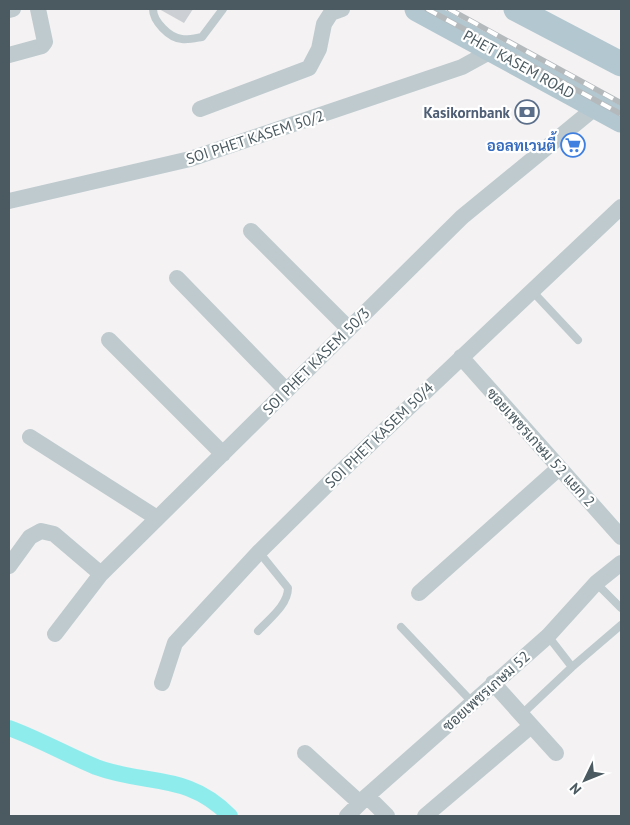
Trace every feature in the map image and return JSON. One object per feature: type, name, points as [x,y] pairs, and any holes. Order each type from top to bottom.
[{"type":"main road","name":"PHET KASEM ROAD","points":[[417,9],[621,120]]},
{"type":"main road","points":[[525,10],[621,64]]},
{"type":"street","points":[[9,10],[13,9]]},
{"type":"street","points":[[9,55],[42,46],[45,42],[38,9]]},
{"type":"street","points":[[200,109],[309,68],[319,49],[324,24],[331,13],[342,9]]},
{"type":"street","name":"SOI PHET KASEM 50/2","points":[[9,201],[190,159],[462,67],[493,50]]},
{"type":"street","name":"SOI PHET KASEM 50/3","points":[[55,634],[101,574],[348,328],[462,217],[596,107]]},
{"type":"street","name":"SOI PHET KASEM 50/4","points":[[162,683],[175,643],[259,552],[461,357],[533,292],[621,207]]},
{"type":"street","points":[[251,231],[348,328]]},
{"type":"street","points":[[177,278],[286,390]]},
{"type":"street","points":[[109,340],[222,454]]},
{"type":"street","name":"ซอยเพชรเกษม 52 แยก 2","points":[[461,357],[621,537]]},
{"type":"street","points":[[30,437],[157,518]]},
{"type":"street","points":[[419,593],[558,468]]},
{"type":"street","points":[[9,566],[30,537],[41,532],[54,534],[101,574]]},
{"type":"street","name":"ซอยเพชรเกษม 52","points":[[347,816],[363,799],[548,636],[596,583],[621,563]]},
{"type":"street","points":[[494,683],[556,753]]},
{"type":"street","points":[[425,816],[526,721]]},
{"type":"street","points":[[305,753],[387,816]]},
{"type":"lane","points":[[152,9],[166,32],[181,40],[202,37],[223,9]]},
{"type":"lane","points":[[533,292],[578,340]]},
{"type":"lane","points":[[258,631],[288,595],[288,588],[259,552]]},
{"type":"lane","points":[[596,583],[621,608]]},
{"type":"lane","points":[[526,721],[572,667],[621,625]]},
{"type":"lane","points":[[401,627],[472,702]]},
{"type":"lane","points":[[548,636],[572,667]]},
{"type":"building","points":[[159,9],[193,9],[184,23]]},
{"type":"waterway","points":[[9,728],[96,767],[115,773],[166,782],[198,792],[214,802],[230,816]]},
{"type":"railway","points":[[427,9],[621,114]]},
{"type":"railway","points":[[449,9],[621,103]]},
{"type":"place","name":"Kasikornbank","points":[[527,112]]},
{"type":"place","name":"ออลทเวนตี้","points":[[573,145]]}]
